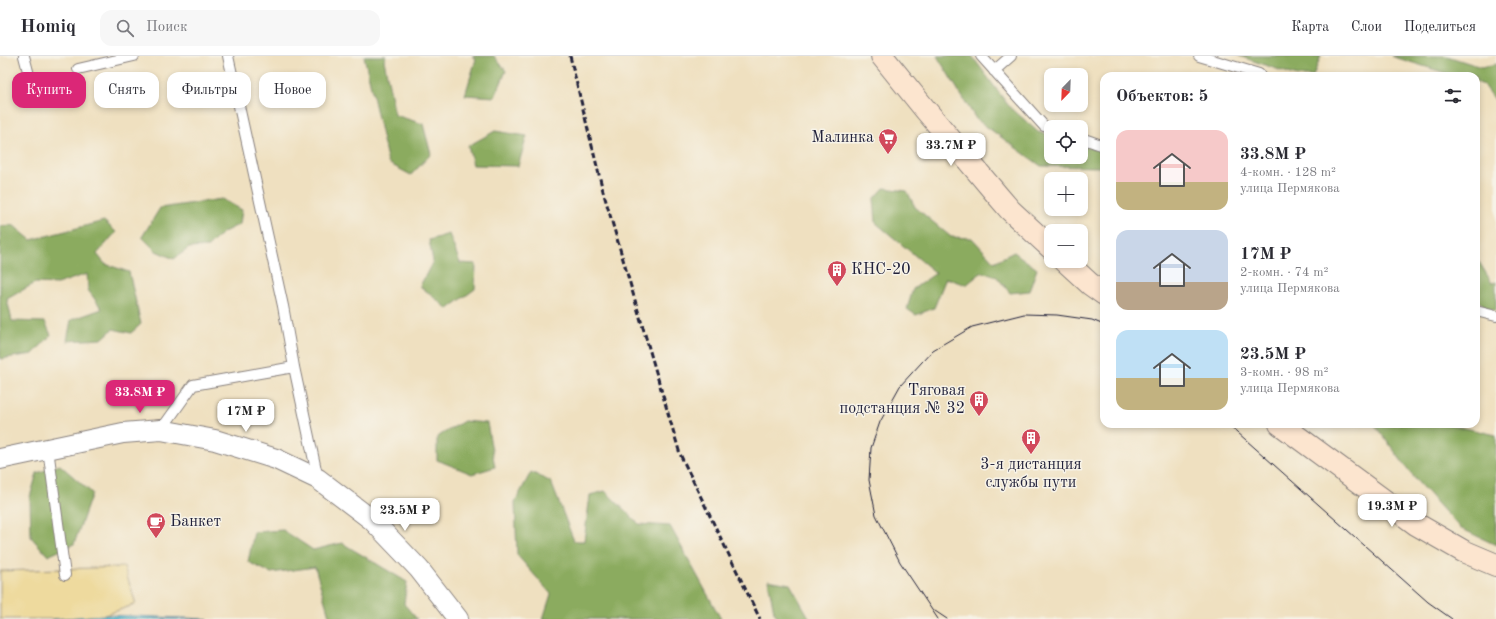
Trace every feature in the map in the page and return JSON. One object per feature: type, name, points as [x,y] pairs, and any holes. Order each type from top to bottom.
[{"type":"street","points":[[882,56],[1006,205],[1044,241]]},
{"type":"street","points":[[1073,268],[1100,291]]},
{"type":"street","points":[[1285,428],[1416,524],[1463,551],[1496,565]]},
{"type":"street","points":[[0,460],[123,433],[161,430],[215,440],[276,458],[318,479],[372,520],[420,569],[458,619]]},
{"type":"lane","points":[[24,56],[28,72]]},
{"type":"lane","points":[[78,69],[134,56]]},
{"type":"lane","points":[[228,56],[283,306],[294,367],[318,479]]},
{"type":"lane","points":[[981,56],[1044,126]]},
{"type":"lane","points":[[994,71],[1011,56]]},
{"type":"lane","points":[[1199,56],[1252,72]]},
{"type":"lane","points":[[1088,140],[1100,145]]},
{"type":"lane","points":[[1480,312],[1496,316]]},
{"type":"lane","points":[[161,430],[193,385],[294,367]]},
{"type":"lane","points":[[48,449],[65,575]]},
{"type":"green space","points":[[364,56],[386,56],[384,60],[395,115],[423,124],[431,154],[411,175],[388,163]]},
{"type":"green space","points":[[472,56],[494,56],[506,71],[495,97],[465,95],[476,59]]},
{"type":"green space","points":[[937,56],[972,56],[1008,105],[1038,132],[1044,134],[1044,164],[1088,164],[1088,147],[1100,151],[1100,167],[1041,166],[976,119]]},
{"type":"green space","points":[[1239,56],[1321,56],[1315,72],[1285,72]]},
{"type":"green space","points":[[1391,56],[1447,56],[1481,67],[1496,64],[1496,101],[1484,85],[1480,84],[1480,72],[1442,72]]},
{"type":"green space","points":[[495,131],[527,136],[518,166],[473,165],[468,146]]},
{"type":"green space","points":[[884,188],[907,191],[915,207],[951,237],[972,238],[994,262],[1014,252],[1037,269],[1029,291],[1010,293],[997,277],[982,272],[966,285],[946,278],[934,308],[916,315],[907,309],[913,289],[936,273],[876,223],[874,199]]},
{"type":"green space","points":[[222,199],[242,210],[240,224],[222,233],[208,247],[189,248],[174,259],[156,251],[142,237],[160,208]]},
{"type":"green space","points":[[104,221],[116,232],[97,254],[105,264],[129,272],[141,324],[131,333],[113,329],[102,339],[67,341],[71,320],[102,309],[88,290],[87,274],[57,284],[35,283],[7,299],[12,321],[45,322],[51,335],[33,354],[0,359],[0,226],[13,225],[31,240]]},
{"type":"green space","points":[[449,234],[460,263],[476,264],[475,289],[448,309],[420,286],[433,261],[429,240]]},
{"type":"green space","points":[[1480,264],[1492,283],[1496,282],[1496,311],[1488,309],[1480,302]]},
{"type":"green space","points":[[464,421],[487,423],[495,467],[472,474],[437,460],[437,437]]},
{"type":"green space","points":[[1377,428],[1465,428],[1496,435],[1496,545],[1460,528],[1416,480]]},
{"type":"green space","points":[[60,465],[92,493],[74,544],[48,556],[31,537],[30,497],[37,473]]},
{"type":"green space","points":[[531,472],[551,482],[574,541],[584,541],[590,495],[605,491],[639,524],[670,526],[721,619],[543,619],[551,594],[517,555],[515,502]]},
{"type":"green space","points":[[283,530],[313,550],[342,543],[407,582],[404,604],[417,619],[330,619],[315,567],[271,573],[248,562],[254,532]]},
{"type":"green space","points":[[768,580],[790,584],[810,619],[779,619],[774,612]]},
{"type":"sand","points":[[124,567],[136,604],[105,615],[53,619],[0,619],[0,571]]},
{"type":"water","points":[[105,615],[207,619],[53,619]]},
{"type":"tram line","points":[[938,619],[900,562],[876,515],[869,480],[871,448],[880,422],[900,386],[933,350],[972,327],[1024,314],[1057,315],[1092,320],[1100,323]]},
{"type":"tram line","points":[[1232,428],[1428,602],[1452,619]]},
{"type":"tram line","points":[[935,611],[947,619]]},
{"type":"railway","points":[[570,56],[603,191],[680,454],[760,619]]},
{"type":"place","name":"Малинка","points":[[888,155]]},
{"type":"place","name":"КНС-20","points":[[837,287]]},
{"type":"place","name":"Тяговая подстанция № 32","points":[[979,417]]},
{"type":"place","name":"3-я дистанция службы пути","points":[[1031,455]]},
{"type":"place","name":"Банкет","points":[[156,539]]}]
